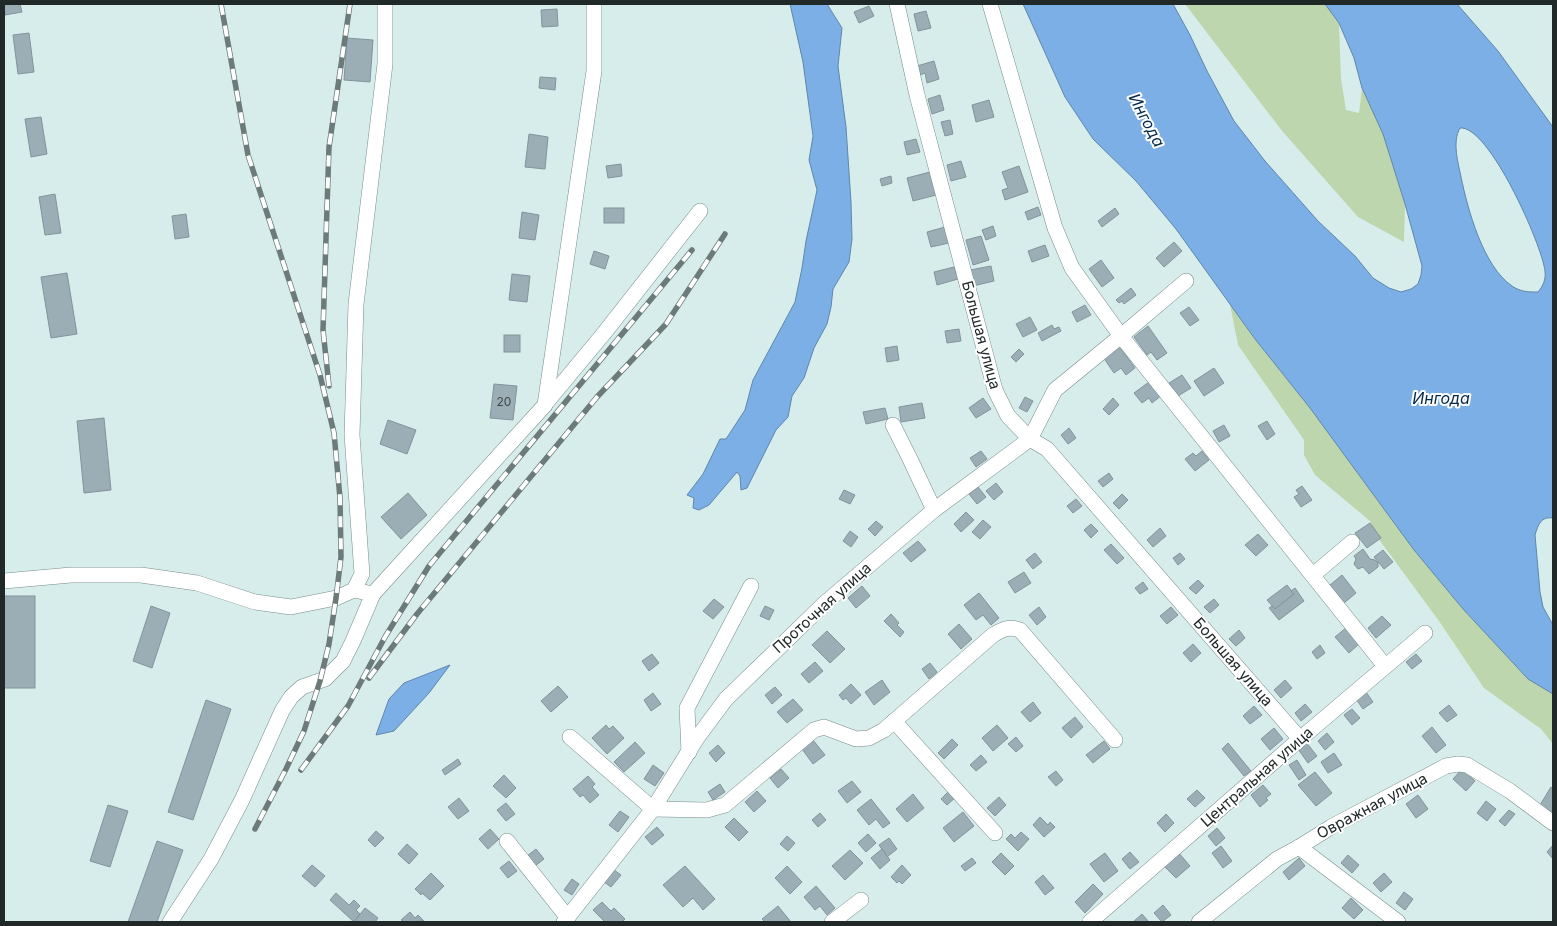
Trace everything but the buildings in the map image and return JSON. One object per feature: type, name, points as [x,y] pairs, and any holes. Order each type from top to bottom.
[{"type":"street","points":[[354,590],[362,574],[352,435],[356,304],[385,64],[385,4]]},
{"type":"street","points":[[545,405],[594,71],[594,4]]},
{"type":"street","name":"Большая улица","points":[[897,4],[917,95],[994,390],[1008,416],[1030,439],[1047,449],[1300,739]]},
{"type":"street","points":[[990,4],[1055,228],[1072,268],[1121,336],[1385,666]]},
{"type":"street","points":[[170,922],[211,859],[242,800],[282,711],[291,697],[302,687],[325,679],[343,661],[373,594],[545,405],[700,211]]},
{"type":"street","name":"Проточная улица","points":[[566,920],[653,809],[689,752],[726,699],[825,603],[934,510],[1030,439],[1055,390],[1186,281]]},
{"type":"street","points":[[892,425],[934,510]]},
{"type":"street","points":[[1313,575],[1352,542]]},
{"type":"street","points":[[4,581],[71,575],[141,575],[197,584],[254,602],[291,607],[336,598],[354,590],[373,594]]},
{"type":"street","points":[[689,752],[686,708],[751,586]]},
{"type":"street","points":[[570,737],[653,809],[707,810],[725,805],[814,730],[824,727],[856,739],[870,738],[884,730],[993,635],[1004,628],[1012,627],[1020,630],[1115,740]]},
{"type":"street","name":"Центральная улица","points":[[1090,922],[1425,633]]},
{"type":"street","points":[[894,721],[995,833]]},
{"type":"street","name":"Овражная улица","points":[[1199,922],[1277,859],[1331,827],[1446,766],[1467,765],[1510,791],[1553,823]]},
{"type":"street","points":[[507,841],[566,920]]},
{"type":"street","points":[[1299,847],[1398,922]]},
{"type":"street","points":[[832,922],[861,900]]},
{"type":"green space","points":[[1185,4],[1325,4],[1339,23],[1341,79],[1346,110],[1359,113],[1362,88],[1383,134],[1405,204],[1404,242],[1358,217],[1283,132]]},
{"type":"green space","points":[[1230,304],[1255,339],[1310,408],[1414,550],[1463,609],[1528,679],[1553,694],[1553,744],[1541,729],[1484,688],[1439,621],[1375,534],[1370,521],[1315,475],[1304,455],[1304,440],[1238,345]]},
{"type":"water","points":[[790,4],[827,4],[842,28],[838,66],[846,127],[851,202],[852,239],[849,262],[833,289],[827,324],[814,348],[804,378],[792,396],[788,417],[776,430],[747,488],[741,490],[740,476],[737,472],[709,505],[699,510],[693,508],[694,498],[687,495],[703,474],[720,439],[726,439],[745,410],[753,380],[795,302],[817,190],[809,160],[813,136],[803,62]]},
{"type":"water","name":"Ингода","points":[[1023,4],[1173,4],[1234,121],[1265,161],[1318,221],[1355,256],[1373,278],[1389,288],[1401,292],[1411,289],[1418,284],[1422,266],[1383,134],[1362,88],[1354,58],[1339,23],[1325,4],[1457,4],[1498,51],[1553,127],[1553,518],[1543,520],[1535,535],[1543,607],[1553,625],[1553,694],[1528,679],[1463,609],[1414,550],[1310,408],[1255,339],[1176,229],[1136,181],[1093,139],[1065,97]],"holes":[[[1460,128],[1472,132],[1485,145],[1499,165],[1535,237],[1545,271],[1544,283],[1538,292],[1518,289],[1502,277],[1493,265],[1478,236],[1468,205],[1456,152],[1456,139]]]},
{"type":"water","points":[[450,665],[429,693],[394,731],[376,735],[389,699],[404,683]]},
{"type":"railway","points":[[221,4],[248,155],[320,375],[334,433],[340,498],[341,557],[329,644],[320,681],[304,731],[255,829]]},
{"type":"railway","points":[[329,386],[323,330],[329,147],[350,4]]},
{"type":"railway","points":[[369,678],[417,614],[597,397],[666,324],[725,234]]},
{"type":"railway","points":[[301,770],[348,706],[385,637],[429,566],[692,250]]}]
